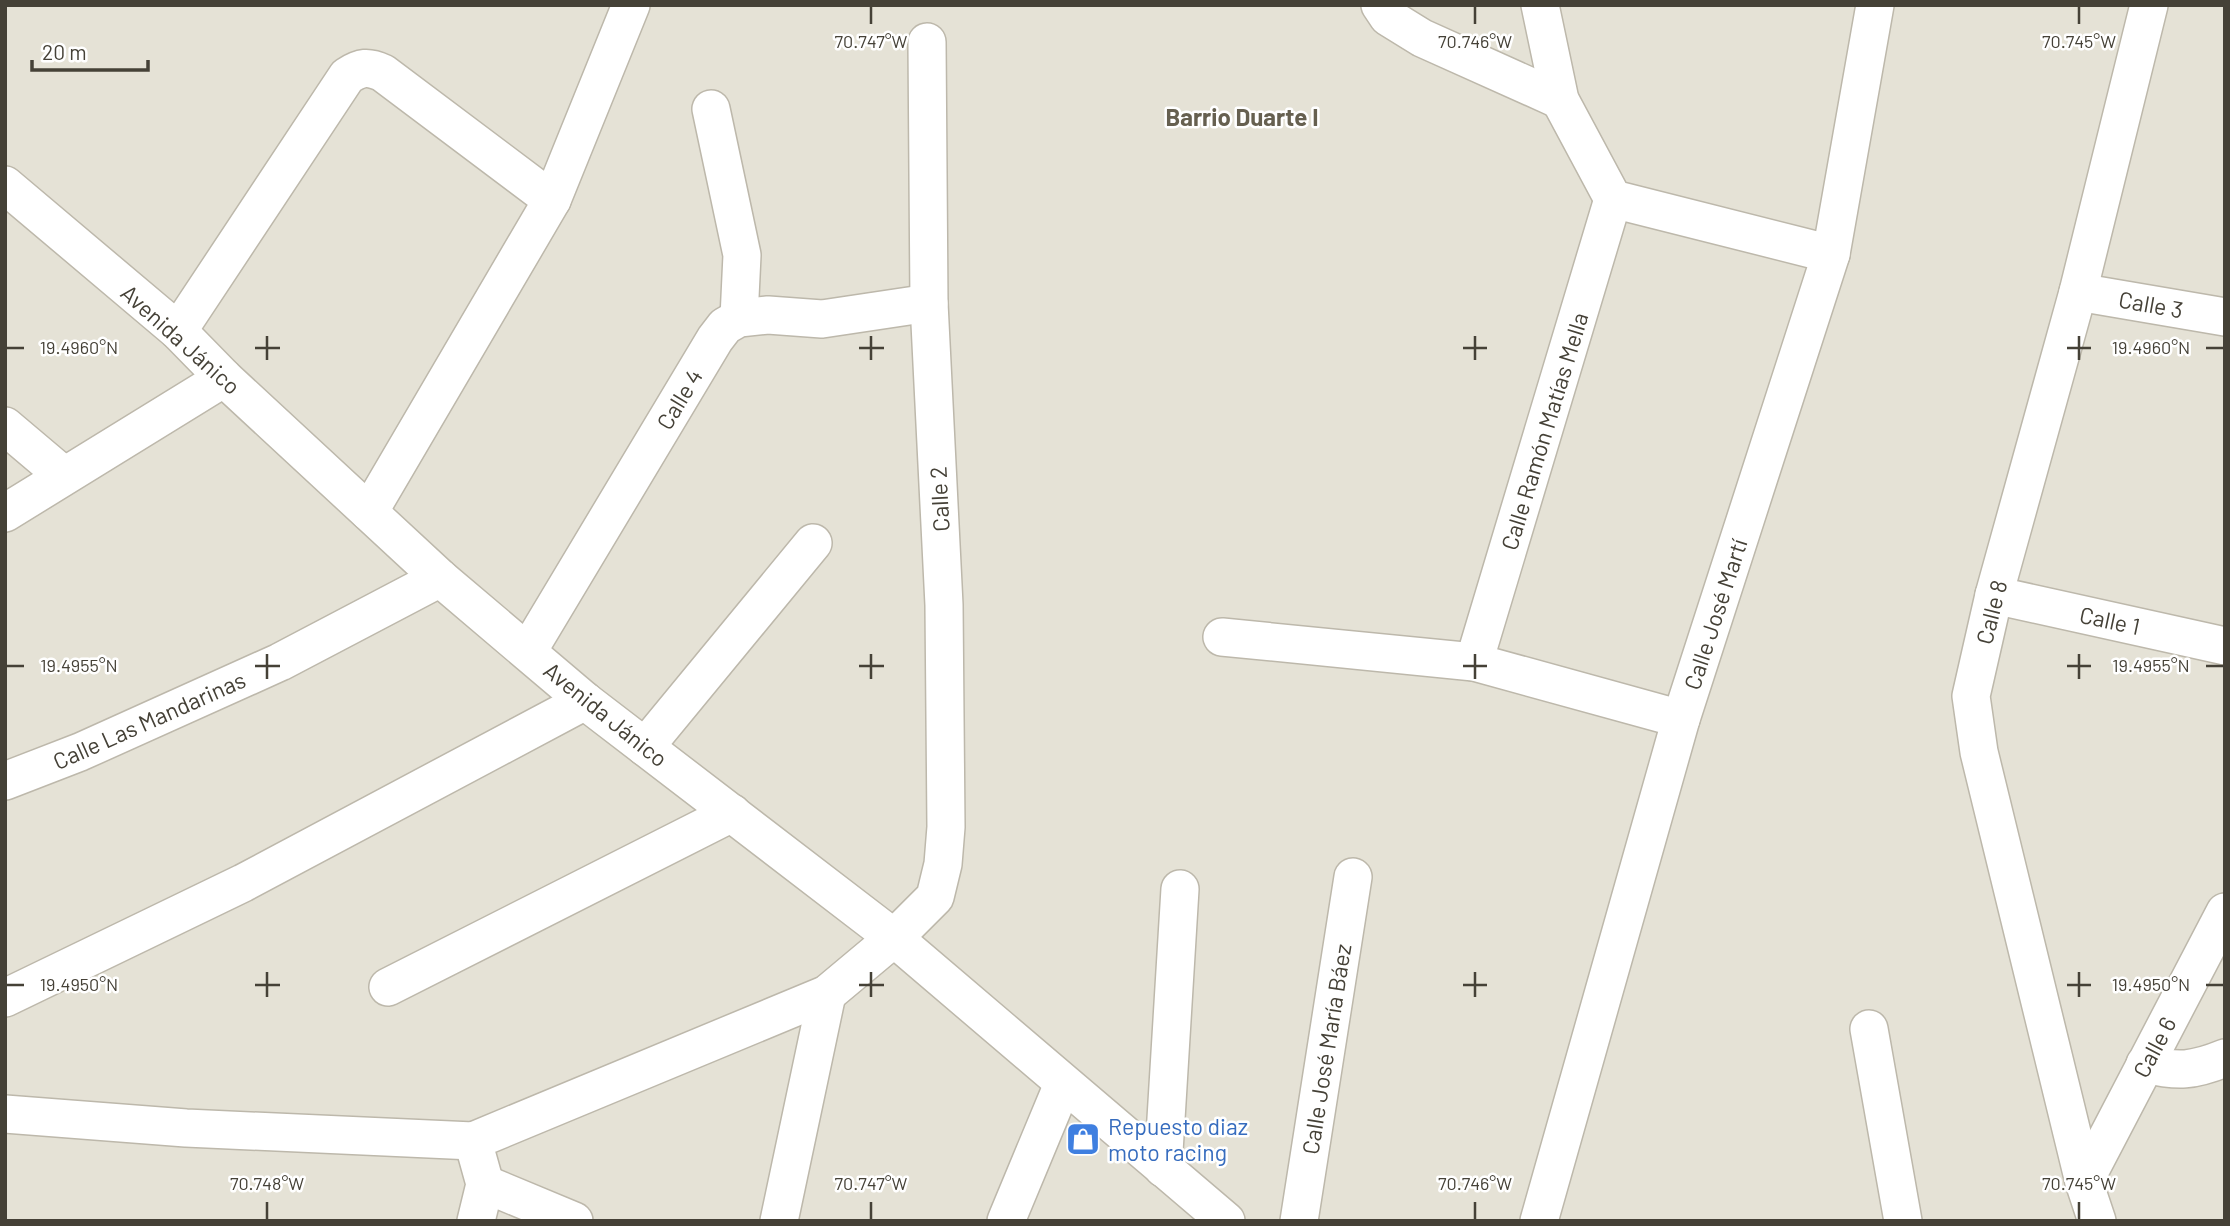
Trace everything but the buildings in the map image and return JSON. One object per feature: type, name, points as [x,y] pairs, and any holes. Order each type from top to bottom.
[{"type":"street","points":[[369,512],[552,200],[631,5]]},
{"type":"street","points":[[1380,5],[1388,17],[1422,38],[1560,100]]},
{"type":"street","points":[[1539,5],[1560,100],[1614,199],[1831,254]]},
{"type":"street","name":"Calle José Martí","points":[[1539,1221],[1681,719],[1831,254],[1875,5]]},
{"type":"street","name":"Calle 8","points":[[2097,1221],[2084,1182],[1973,725],[1971,696],[1994,595],[2078,292],[2149,5]]},
{"type":"street","name":"Calle 2","points":[[473,1141],[827,994],[894,938],[935,897],[943,864],[946,827],[944,605],[929,303],[927,42]]},
{"type":"street","points":[[178,331],[346,76],[359,68],[371,67],[383,74],[552,200]]},
{"type":"street","points":[[711,108],[741,255],[739,318],[768,315],[822,319],[929,303]]},
{"type":"street","name":"Avenida Jánico","points":[[5,185],[178,331],[224,378],[440,578],[585,701],[894,938],[1226,1221]]},
{"type":"street","name":"Calle Ramón Matías Mella","points":[[1474,663],[1614,199]]},
{"type":"street","name":"Calle 3","points":[[2078,292],[2225,317]]},
{"type":"street","name":"Calle 4","points":[[528,651],[715,339],[725,326],[739,318]]},
{"type":"street","points":[[5,513],[224,378]]},
{"type":"street","points":[[5,426],[63,475]]},
{"type":"street","points":[[645,747],[813,543]]},
{"type":"street","name":"Calle Las Mandarinas","points":[[5,781],[80,752],[280,663],[440,578]]},
{"type":"street","name":"Calle 1","points":[[1994,595],[2225,646]]},
{"type":"street","points":[[1222,637],[1474,663],[1681,719]]},
{"type":"street","points":[[5,998],[243,883],[585,701]]},
{"type":"street","points":[[388,987],[732,813]]},
{"type":"street","name":"Calle José María Báez","points":[[1299,1221],[1353,877]]},
{"type":"street","points":[[1163,1168],[1181,888]]},
{"type":"street","name":"Calle 6","points":[[2084,1182],[2225,912]]},
{"type":"street","points":[[779,1221],[827,994]]},
{"type":"street","points":[[1869,1029],[1903,1221]]},
{"type":"street","points":[[2145,1064],[2173,1071],[2200,1069],[2225,1059]]},
{"type":"street","points":[[1006,1221],[1063,1084]]},
{"type":"street","points":[[5,1114],[186,1128],[473,1141],[485,1184],[476,1221]]},
{"type":"street","points":[[485,1184],[575,1221]]},
{"type":"shaded area","points":[[5,5],[2225,5],[2225,1221],[5,1221]]},
{"type":"place","name":"Repuesto diaz moto racing","points":[[1083,1139]]},
{"type":"district","name":"Barrio Duarte I","points":[[1242,116]]}]
